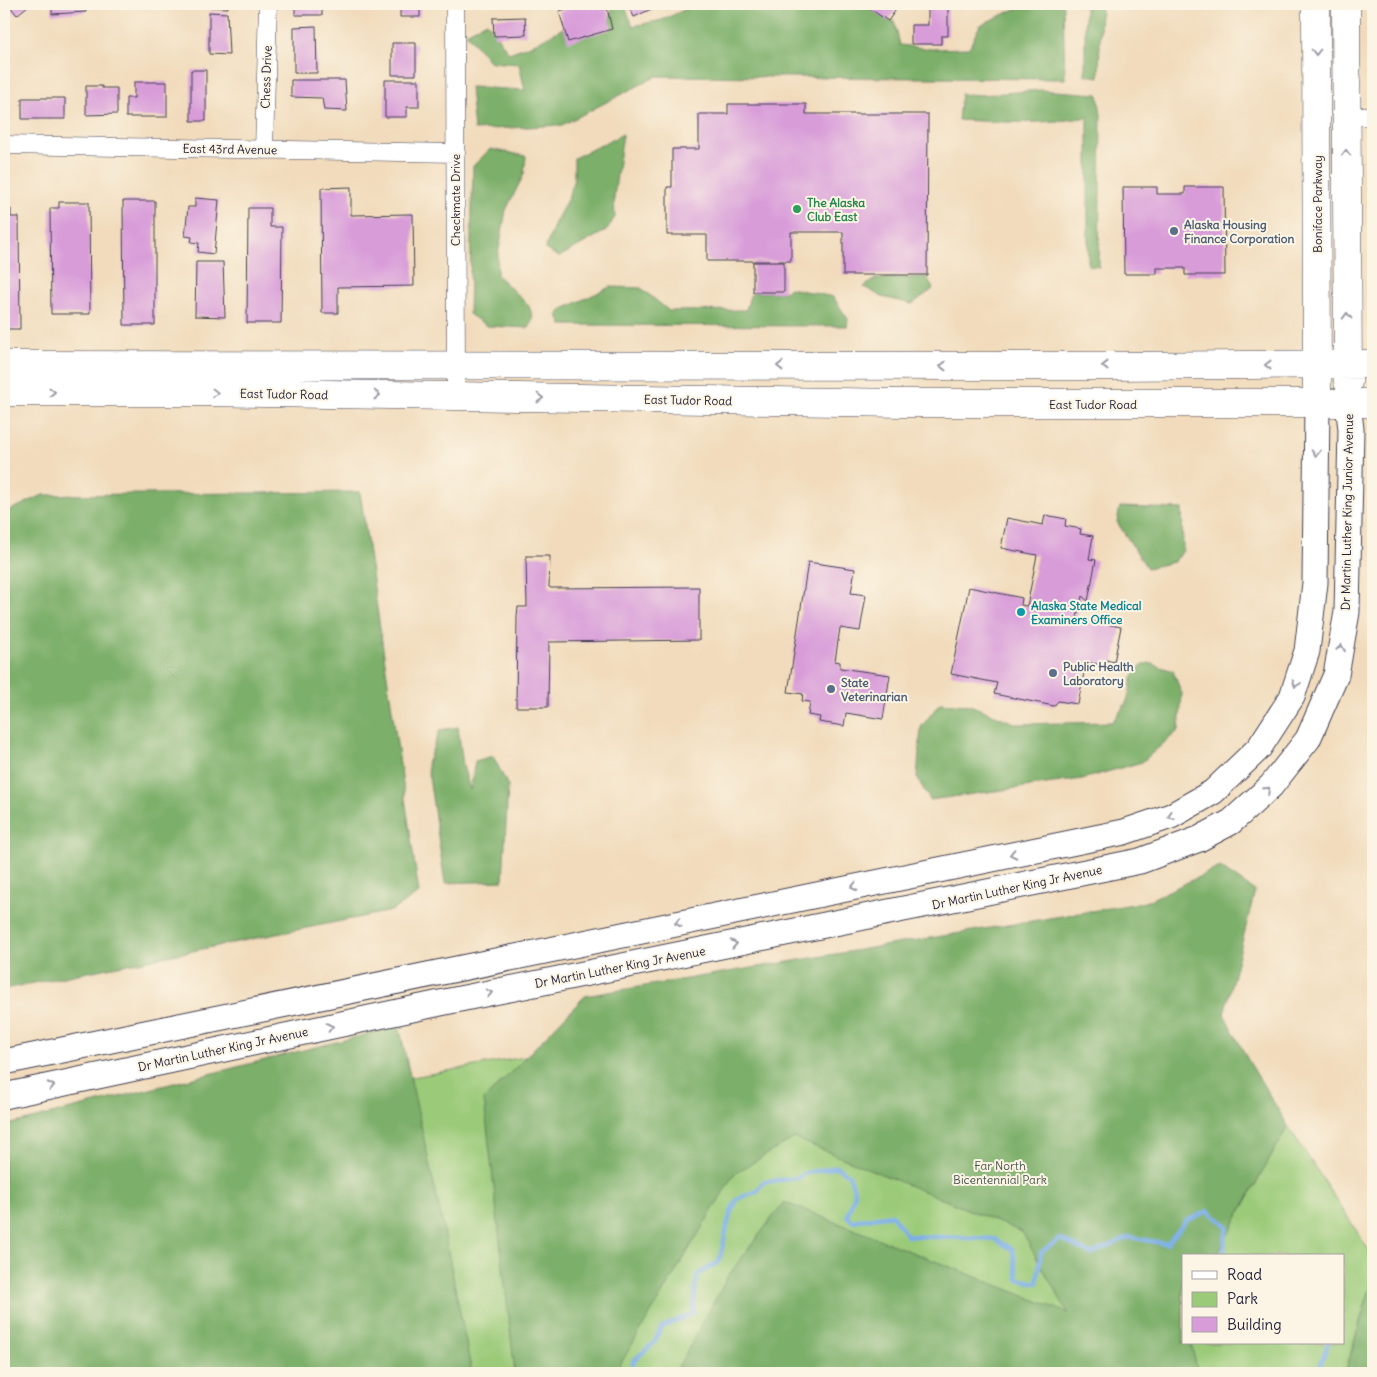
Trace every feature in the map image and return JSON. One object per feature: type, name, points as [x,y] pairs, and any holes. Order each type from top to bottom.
[{"type":"main road","name":"Boniface Parkway","points":[[1316,4],[1317,405]]},
{"type":"main road","points":[[1346,4],[1346,116],[1361,403]]},
{"type":"main road","points":[[4,365],[1360,364]]},
{"type":"main road","name":"East Tudor Road","points":[[4,392],[198,392],[904,403],[1317,405],[1361,403]]},
{"type":"street","name":"Chess Drive","points":[[264,150],[268,4]]},
{"type":"street","name":"Checkmate Drive","points":[[456,4],[456,396]]},
{"type":"street","points":[[1346,116],[1373,116]]},
{"type":"street","name":"East 43rd Avenue","points":[[4,146],[456,153]]},
{"type":"street","name":"Dr Martin Luther King Junior Avenue","points":[[1231,822],[1272,786],[1308,739],[1336,675],[1347,612],[1351,429],[1361,403]]},
{"type":"street","points":[[4,1062],[1124,832],[1171,816],[1214,792],[1259,748],[1292,697],[1307,651],[1315,584],[1317,405]]},
{"type":"street","name":"Dr Martin Luther King Jr Avenue","points":[[4,1096],[445,1002],[1140,861],[1199,839],[1231,822]]},
{"type":"green space","points":[[613,4],[624,4],[633,26],[662,20],[697,4],[863,4],[888,21],[894,21],[900,45],[931,49],[969,48],[980,25],[1020,7],[1019,4],[1063,4],[1065,79],[657,76],[562,125],[474,130],[470,87],[525,90],[519,64],[490,62],[466,33],[487,22],[509,53],[536,43],[563,28],[610,22]]},
{"type":"green space","points":[[1085,4],[1101,4],[1099,77],[1085,75]]},
{"type":"green space","points":[[1040,90],[1098,94],[1101,115],[1099,267],[1088,265],[1088,117],[1040,122],[958,120],[961,94],[982,95]]},
{"type":"green space","points":[[623,134],[614,196],[615,217],[607,230],[559,257],[545,249],[555,223],[569,196],[574,178],[574,158]]},
{"type":"green space","points":[[490,149],[526,156],[524,174],[506,210],[498,255],[497,275],[529,306],[533,317],[529,328],[487,326],[469,314],[473,166]]},
{"type":"green space","points":[[927,277],[933,289],[912,304],[882,297],[864,287],[875,279]]},
{"type":"green space","points":[[610,287],[641,288],[669,311],[746,310],[753,292],[784,292],[790,288],[833,297],[848,319],[847,326],[562,325],[558,315],[563,309]]},
{"type":"green space","points":[[360,492],[419,893],[391,911],[4,989],[4,513],[43,495]]},
{"type":"green space","points":[[1120,507],[1182,509],[1183,551],[1174,562],[1147,568],[1117,522]]},
{"type":"green space","points":[[1149,663],[1173,671],[1182,694],[1179,730],[1142,762],[1082,779],[930,800],[917,778],[921,727],[940,703],[970,705],[1017,724],[1112,722],[1127,701],[1134,673],[1137,669]]},
{"type":"green space","points":[[458,727],[463,766],[470,790],[475,761],[493,756],[508,786],[503,881],[445,883],[427,764],[440,730]]},
{"type":"green space","points":[[1220,867],[1255,891],[1224,1014],[1248,1060],[1288,1126],[1217,1254],[1182,1254],[1182,1344],[1191,1344],[1198,1373],[675,1373],[728,1276],[784,1202],[1068,1313],[1022,1232],[794,1138],[734,1174],[615,1373],[515,1373],[484,1100],[585,996],[1145,902]]},
{"type":"green space","name":"Far North Bicentennial Park","points":[[727,1021],[1233,1225],[1288,1126],[1369,1250],[1373,1250],[1373,1278],[1345,1373],[4,1373],[4,1150]]},
{"type":"green space","points":[[399,1026],[442,1221],[472,1373],[4,1373],[4,1126]]},
{"type":"green space","points":[[1373,1278],[1373,1373],[1345,1373]]},
{"type":"building","points":[[8,4],[30,4],[17,15]]},
{"type":"building","points":[[52,4],[85,4],[86,12],[52,14]]},
{"type":"building","points":[[208,4],[228,4],[228,8],[208,7]]},
{"type":"building","points":[[295,4],[322,4],[322,15],[295,15]]},
{"type":"building","points":[[400,4],[420,4],[420,17],[400,17]]},
{"type":"building","points":[[585,4],[606,4],[612,29],[568,42],[559,11]]},
{"type":"building","points":[[628,4],[662,4],[634,17]]},
{"type":"building","points":[[863,4],[900,4],[888,21]]},
{"type":"building","points":[[928,4],[948,4],[948,36],[941,36],[941,44],[911,44],[911,25],[928,25]]},
{"type":"building","points":[[209,12],[227,13],[229,55],[209,54]]},
{"type":"building","points":[[525,17],[526,35],[494,36],[493,18]]},
{"type":"building","points":[[316,26],[317,73],[294,73],[294,27]]},
{"type":"building","points":[[392,43],[416,43],[416,75],[392,75]]},
{"type":"building","points":[[191,70],[206,70],[206,121],[191,121]]},
{"type":"building","points":[[291,80],[345,80],[347,111],[324,110],[322,98],[291,97]]},
{"type":"building","points":[[385,80],[419,80],[419,107],[407,107],[407,117],[385,117]]},
{"type":"building","points":[[134,82],[167,82],[167,117],[126,117],[126,98],[134,98]]},
{"type":"building","points":[[86,86],[117,88],[117,114],[86,115]]},
{"type":"building","points":[[22,98],[65,98],[65,119],[22,119]]},
{"type":"building","name":"The Alaska Club East","points":[[728,104],[806,104],[806,114],[928,114],[927,275],[843,275],[843,232],[791,232],[791,261],[707,261],[707,235],[667,235],[667,187],[672,187],[672,149],[699,149],[699,114],[728,114]]},
{"type":"building","points":[[351,187],[351,215],[413,214],[414,286],[338,287],[338,313],[322,313],[321,188]]},
{"type":"building","name":"Alaska Housing Finance Corporation","points":[[1123,187],[1157,187],[1157,194],[1185,194],[1185,187],[1224,187],[1225,275],[1185,275],[1185,268],[1157,268],[1157,274],[1124,274]]},
{"type":"building","points":[[195,198],[219,200],[214,254],[198,252],[199,243],[191,242],[192,237],[185,236],[188,207],[195,207]]},
{"type":"building","points":[[123,201],[155,201],[155,325],[124,325]]},
{"type":"building","points":[[59,202],[89,202],[90,314],[51,314],[50,208],[59,208]]},
{"type":"building","points":[[248,208],[270,208],[270,227],[282,227],[281,323],[247,323]]},
{"type":"building","points":[[4,209],[11,209],[11,217],[19,217],[20,329],[4,329]]},
{"type":"building","points":[[196,262],[223,262],[225,317],[195,316]]},
{"type":"building","points":[[753,262],[784,262],[784,292],[753,292]]},
{"type":"building","name":"Alaska State Medical Examiners Office","points":[[1045,515],[1066,519],[1065,526],[1081,529],[1080,534],[1093,536],[1089,559],[1096,560],[1088,601],[1082,596],[1077,618],[1121,627],[1114,662],[1106,660],[1107,666],[1086,662],[1078,704],[1058,701],[1054,706],[994,694],[997,683],[951,674],[969,587],[1022,598],[1021,605],[1027,606],[1037,555],[1001,548],[1007,518],[1043,525]]},
{"type":"building","points":[[526,556],[550,556],[549,587],[551,588],[699,587],[699,640],[549,642],[548,707],[516,707],[517,616],[518,607],[527,607]]},
{"type":"building","points":[[808,562],[855,569],[851,593],[866,595],[860,631],[840,628],[835,661],[840,662],[840,668],[890,675],[883,719],[846,713],[844,726],[819,722],[820,717],[808,715],[810,702],[802,701],[803,694],[788,692]]},
{"type":"waterway","points":[[633,1373],[633,1361],[654,1343],[661,1328],[693,1313],[697,1275],[719,1262],[730,1214],[737,1199],[757,1191],[763,1182],[798,1178],[806,1173],[837,1167],[849,1175],[855,1193],[847,1216],[852,1221],[892,1215],[907,1236],[994,1239],[1013,1250],[1018,1279],[1037,1283],[1041,1252],[1060,1239],[1091,1254],[1129,1237],[1167,1244],[1186,1221],[1208,1211],[1227,1226],[1223,1254]]},
{"type":"waterway","points":[[1318,1373],[1328,1344]]},
{"type":"place","name":"The Alaska Club East","points":[[797,209]]},
{"type":"place","name":"Alaska Housing Finance Corporation","points":[[1174,231]]},
{"type":"place","name":"Alaska State Medical Examiners Office","points":[[1021,612]]},
{"type":"place","name":"Public Health Laboratory","points":[[1053,673]]},
{"type":"place","name":"State Veterinarian","points":[[831,689]]}]
